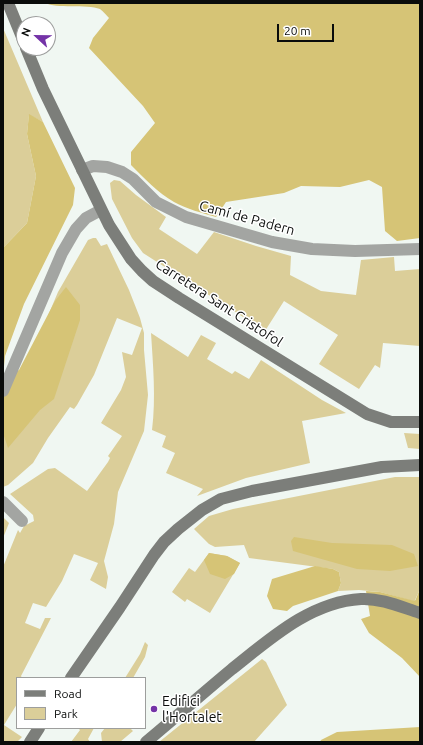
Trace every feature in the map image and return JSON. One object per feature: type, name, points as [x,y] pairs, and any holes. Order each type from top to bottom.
[{"type":"main road","points":[[8,3],[16,22]]},
{"type":"main road","name":"Carretera Sant Cristofol","points":[[29,56],[43,89],[101,210],[131,259],[142,271],[160,285],[367,414],[391,422],[420,422]]},
{"type":"main road","points":[[72,677],[164,542],[202,510],[221,500],[252,491],[382,467],[420,465]]},
{"type":"main road","points":[[146,742],[261,646],[289,625],[309,614],[336,603],[362,599],[377,600],[420,613]]},
{"type":"main road","points":[[30,742],[38,729]]},
{"type":"street","name":"Camí de Padern","points":[[82,170],[92,166],[107,167],[122,172],[133,179],[156,202],[186,217],[272,242],[312,249],[355,251],[420,249]]},
{"type":"street","points":[[3,391],[62,253],[76,229],[86,218],[101,210]]},
{"type":"street","points":[[3,502],[22,521]]},
{"type":"green space","points":[[3,28],[43,122],[29,115],[27,134],[36,176],[27,223],[3,248]]},
{"type":"green space","points":[[114,180],[120,181],[166,217],[159,229],[197,254],[214,232],[291,256],[290,275],[321,291],[356,295],[361,260],[394,257],[395,271],[420,269],[420,346],[383,343],[380,368],[375,365],[359,389],[319,364],[338,335],[284,301],[265,331],[143,253],[132,238],[112,199],[110,183]]},
{"type":"green space","points":[[96,238],[101,246],[107,244],[129,290],[140,318],[144,333],[148,395],[144,431],[118,492],[114,524],[104,561],[108,577],[106,589],[90,580],[98,563],[74,554],[62,581],[46,607],[33,603],[25,623],[40,629],[45,618],[51,618],[22,677],[16,677],[16,706],[4,725],[22,737],[17,742],[3,742],[3,567],[18,530],[20,533],[24,526],[34,521],[33,515],[10,494],[48,469],[55,468],[87,491],[108,462],[110,458],[108,456],[122,436],[101,423],[121,390],[126,377],[122,352],[132,355],[142,328],[117,318],[94,375],[77,405],[74,409],[70,407],[48,438],[33,463],[8,485],[3,487],[3,422],[58,292],[88,240]]},
{"type":"green space","points":[[151,333],[188,357],[201,335],[216,343],[207,359],[232,374],[235,371],[249,379],[261,360],[322,400],[346,413],[302,421],[310,463],[246,478],[197,496],[203,489],[166,473],[175,453],[162,447],[166,436],[152,430],[154,394]]},
{"type":"green space","points":[[404,433],[420,434],[420,449],[408,448]]},
{"type":"green space","points":[[395,477],[420,477],[420,589],[415,600],[420,603],[380,592],[359,590],[338,591],[341,583],[339,572],[333,569],[249,558],[244,545],[215,547],[209,544],[194,529],[209,516],[233,509]]},
{"type":"green space","points":[[3,517],[9,523],[3,538]]},
{"type":"green space","points":[[209,553],[227,556],[240,563],[210,613],[187,599],[185,602],[172,592],[189,568],[195,572]]},
{"type":"green space","points":[[145,642],[148,645],[145,657],[134,677],[126,677],[140,654]]},
{"type":"green space","points":[[262,659],[266,662],[287,705],[254,742],[159,742]]},
{"type":"green space","points":[[79,729],[93,729],[88,739],[90,742],[71,742],[80,730]]},
{"type":"green space","points":[[104,729],[131,729],[133,731],[120,742],[102,742],[101,733]]},
{"type":"shaded area","points":[[46,3],[420,3],[420,238],[397,241],[385,231],[382,187],[369,180],[340,187],[301,186],[284,193],[226,202],[216,217],[195,211],[174,202],[151,185],[131,165],[131,152],[155,123],[143,106],[89,48],[93,38],[109,18],[100,9],[56,6]]},
{"type":"shaded area","points":[[29,114],[43,122],[75,188],[73,205],[24,304],[5,356],[3,377],[3,248],[27,223],[36,176],[27,134]]},
{"type":"shaded area","points":[[66,287],[80,305],[80,320],[54,399],[40,410],[8,448],[3,433],[3,377],[19,370],[55,301]]},
{"type":"shaded area","points":[[294,537],[332,543],[392,545],[414,554],[418,566],[390,571],[357,569],[293,551],[291,541]]},
{"type":"shaded area","points":[[209,553],[227,556],[240,563],[234,574],[225,579],[210,574],[204,560]]},
{"type":"shaded area","points":[[315,566],[333,569],[339,572],[341,583],[338,591],[293,606],[287,611],[273,609],[267,596],[272,579]]},
{"type":"shaded area","points":[[420,589],[420,677],[402,658],[369,633],[361,619],[370,616],[366,591],[380,592],[415,601]]},
{"type":"shaded area","points":[[420,727],[420,742],[320,742],[321,740],[337,732]]},
{"type":"place","name":"Edifici l'Hortalet","points":[[154,709]]}]
